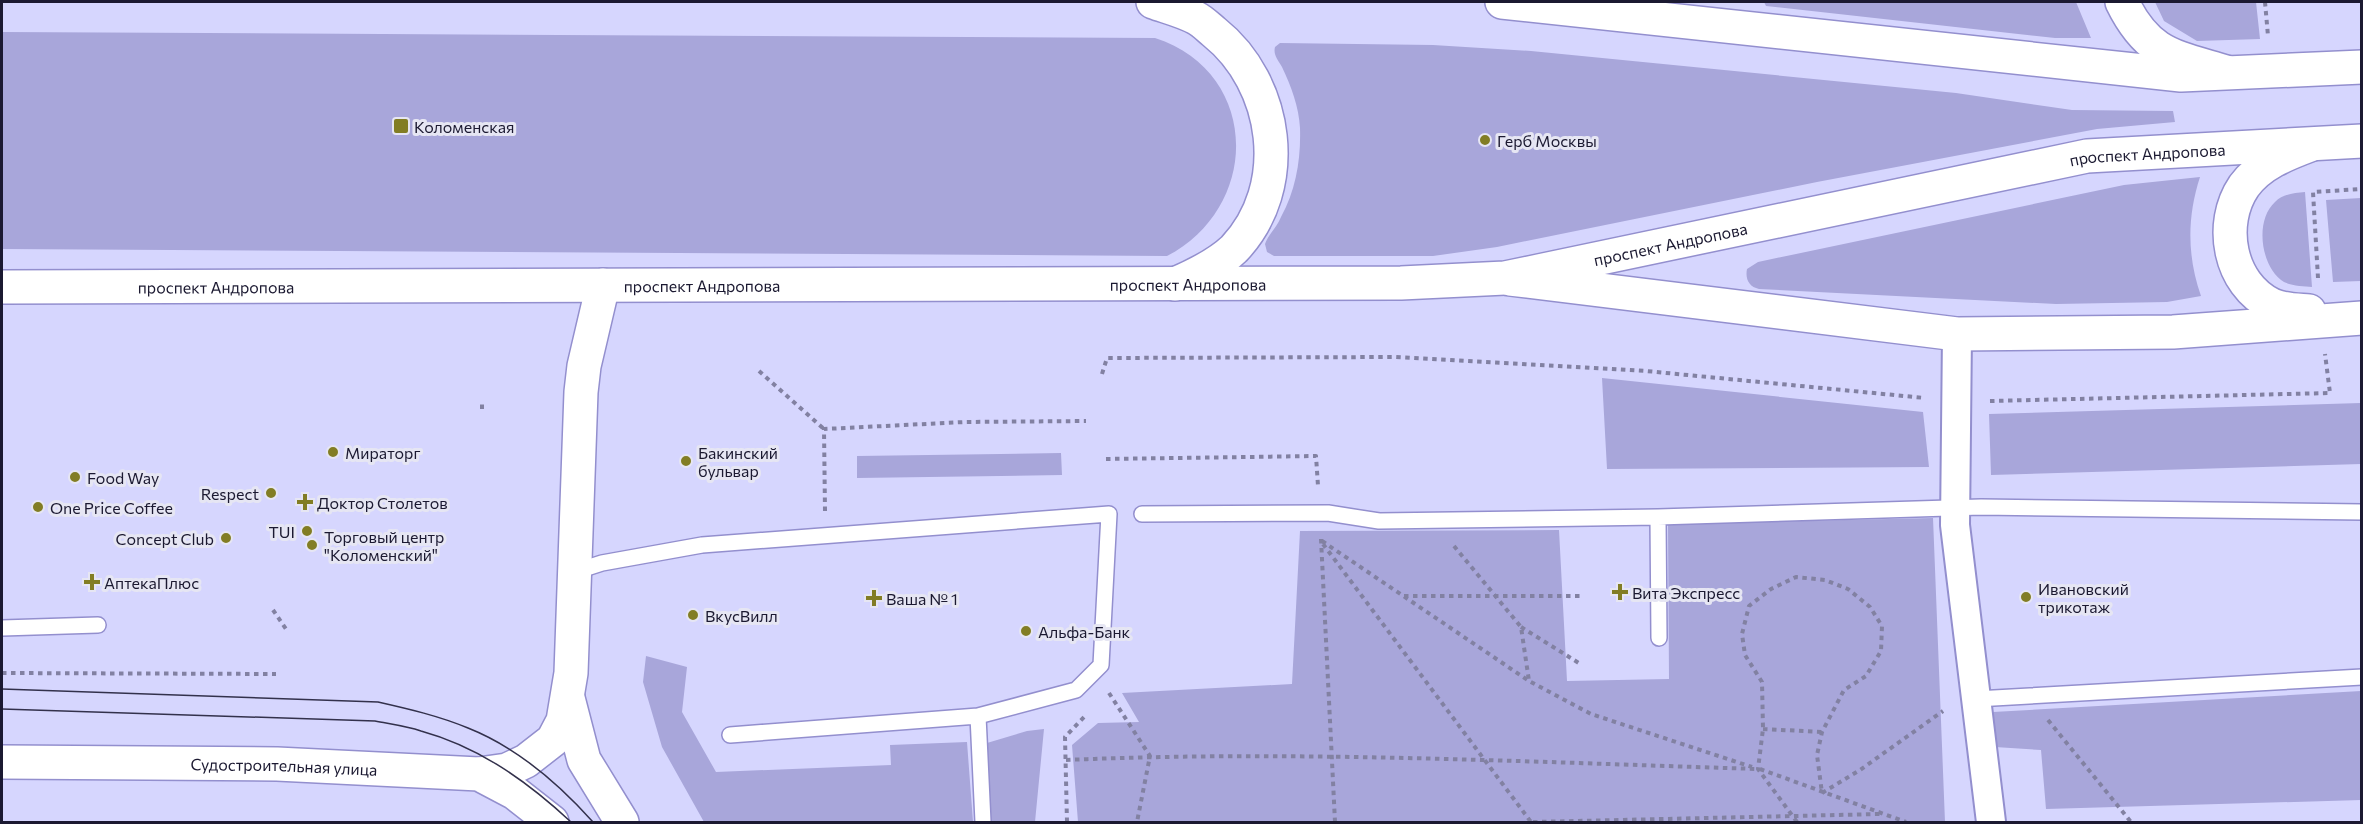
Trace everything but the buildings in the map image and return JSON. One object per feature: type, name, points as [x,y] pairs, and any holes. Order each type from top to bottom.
[{"type":"main road","points":[[1153,2],[1197,18],[1234,50],[1252,75],[1261,94],[1270,135],[1269,176],[1264,196],[1251,225],[1232,250],[1206,270],[1175,284]]},
{"type":"main road","points":[[1502,2],[2181,75],[2361,67]]},
{"type":"main road","points":[[2122,2],[2133,24],[2146,40],[2169,54],[2227,73]]},
{"type":"main road","name":"проспект Андропова","points":[[2,287],[1401,283],[1505,278],[2086,156],[2361,141]]},
{"type":"main road","points":[[2318,142],[2267,163],[2245,184],[2230,216],[2230,250],[2247,284],[2273,306],[2358,318]]},
{"type":"main road","points":[[1505,278],[1957,334],[2174,332],[2358,318]]},
{"type":"main road","points":[[479,774],[507,770],[517,766],[553,740],[563,721],[568,696],[574,621],[574,572],[584,366],[603,285]]},
{"type":"main road","points":[[568,696],[584,760],[616,816]]},
{"type":"main road","name":"Судостроительная улица","points":[[2,762],[278,764],[479,774],[515,793],[552,822]]},
{"type":"street","points":[[1957,334],[1955,525],[1991,822]]},
{"type":"lane","points":[[1142,514],[1320,513],[1379,521],[1432,521],[1955,508],[2361,513]]},
{"type":"lane","points":[[574,572],[602,563],[702,545],[1109,514],[1101,665],[1076,690],[978,716],[730,735]]},
{"type":"lane","points":[[1658,517],[1659,638]]},
{"type":"lane","points":[[2,628],[98,625]]},
{"type":"lane","points":[[1976,699],[2361,677]]},
{"type":"lane","points":[[978,716],[983,822]]},
{"type":"path","points":[[2265,2],[2268,37]]},
{"type":"path","points":[[2319,288],[2313,192],[2361,189]]},
{"type":"path","points":[[1102,374],[1107,358],[1395,357],[1646,371],[1955,401],[2330,393],[2325,349]]},
{"type":"path","points":[[759,371],[824,429],[965,422],[1086,421]]},
{"type":"path","points":[[482,400],[482,409]]},
{"type":"path","points":[[824,429],[826,536]]},
{"type":"path","points":[[1106,459],[1316,456],[1335,822]]},
{"type":"path","points":[[1432,521],[1521,627],[1581,665]]},
{"type":"path","points":[[1321,540],[1529,681],[1591,714],[1758,769],[1906,822]]},
{"type":"path","points":[[1321,540],[1532,822],[1884,814]]},
{"type":"path","points":[[1797,822],[1758,769],[1763,729],[1762,682],[1745,655],[1742,634],[1749,606],[1771,589],[1796,577],[1825,580],[1848,589],[1870,608],[1882,626],[1881,651],[1866,676],[1844,690],[1822,732],[1817,755],[1822,793]]},
{"type":"path","points":[[1403,596],[1580,596]]},
{"type":"path","points":[[273,610],[286,629]]},
{"type":"path","points":[[1521,627],[1529,681]]},
{"type":"path","points":[[2,673],[276,674]]},
{"type":"path","points":[[1101,699],[1108,691],[1150,756],[1137,822]]},
{"type":"path","points":[[2029,696],[2131,822]]},
{"type":"path","points":[[1822,793],[1860,770],[1957,702],[1976,699]]},
{"type":"path","points":[[1067,822],[1065,737],[1086,714]]},
{"type":"path","points":[[1763,729],[1822,732]]},
{"type":"path","points":[[1066,760],[1150,756],[1332,756],[1758,769]]},
{"type":"shaded area","points":[[1764,2],[2076,2],[2091,38],[2055,38],[1766,6]]},
{"type":"shaded area","points":[[2155,2],[2256,2],[2260,39],[2197,41],[2164,21]]},
{"type":"shaded area","points":[[2,32],[1155,38],[1190,55],[1215,79],[1230,109],[1236,141],[1233,174],[1220,206],[1198,234],[1167,256],[2,249]]},
{"type":"shaded area","points":[[1280,43],[1433,45],[1531,51],[1956,93],[2072,110],[2173,111],[2175,122],[2097,129],[1817,182],[1497,247],[1433,256],[1274,256],[1267,252],[1265,244],[1290,196],[1298,163],[1300,140],[1298,112],[1294,97],[1275,53],[1275,47]]},
{"type":"shaded area","points":[[2200,177],[2193,207],[2190,236],[2193,266],[2201,296],[2167,302],[2056,304],[1759,289],[1750,284],[1747,279],[1747,269],[1758,262],[2124,185]]},
{"type":"shaded area","points":[[2305,192],[2312,287],[2284,282],[2276,275],[2270,266],[2263,244],[2264,221],[2268,210],[2278,199],[2293,193]]},
{"type":"shaded area","points":[[2361,198],[2361,281],[2333,282],[2326,200]]},
{"type":"shaded area","points":[[1602,378],[1923,412],[1929,467],[1607,469]]},
{"type":"shaded area","points":[[2361,403],[2361,464],[1991,475],[1989,414]]},
{"type":"shaded area","points":[[1061,453],[1062,475],[857,478],[857,456]]},
{"type":"shaded area","points":[[1933,518],[1945,822],[1078,822],[1072,745],[1098,723],[1139,722],[1122,693],[1292,684],[1300,531],[1559,530],[1567,681],[1669,679],[1668,524]]},
{"type":"shaded area","points":[[646,656],[687,667],[682,712],[716,772],[891,765],[890,745],[967,742],[973,822],[704,822],[662,747],[643,682]]},
{"type":"shaded area","points":[[2361,691],[2361,800],[2046,809],[2041,750],[1995,747],[1993,712]]},
{"type":"shaded area","points":[[1044,729],[1035,822],[991,822],[987,743],[1027,731]]},
{"type":"tram line","points":[[2,689],[378,702],[446,720],[503,745],[536,768],[593,822]]},
{"type":"tram line","points":[[2,709],[375,721],[398,725],[442,738],[482,756],[519,779],[571,822]]},
{"type":"place","name":"Коломенская","points":[[401,126]]},
{"type":"place","name":"Герб Москвы","points":[[1485,140]]},
{"type":"place","name":"Мираторг","points":[[333,452]]},
{"type":"place","name":"Бакинский бульвар","points":[[686,461]]},
{"type":"place","name":"Food Way","points":[[75,477]]},
{"type":"place","name":"Respect","points":[[271,493]]},
{"type":"place","name":"Доктор Столетов","points":[[305,502]]},
{"type":"place","name":"One Price Coffee","points":[[38,507]]},
{"type":"place","name":"TUI","points":[[307,531]]},
{"type":"place","name":"Concept Club","points":[[226,538]]},
{"type":"place","name":"Торговый центр \"Коломенский\"","points":[[312,545]]},
{"type":"place","name":"АптекаПлюс","points":[[92,582]]},
{"type":"place","name":"Вита Экспресс","points":[[1620,592]]},
{"type":"place","name":"Ивановский трикотаж","points":[[2026,597]]},
{"type":"place","name":"Ваша № 1","points":[[874,598]]},
{"type":"place","name":"ВкусВилл","points":[[693,615]]},
{"type":"place","name":"Альфа-Банк","points":[[1026,631]]}]
